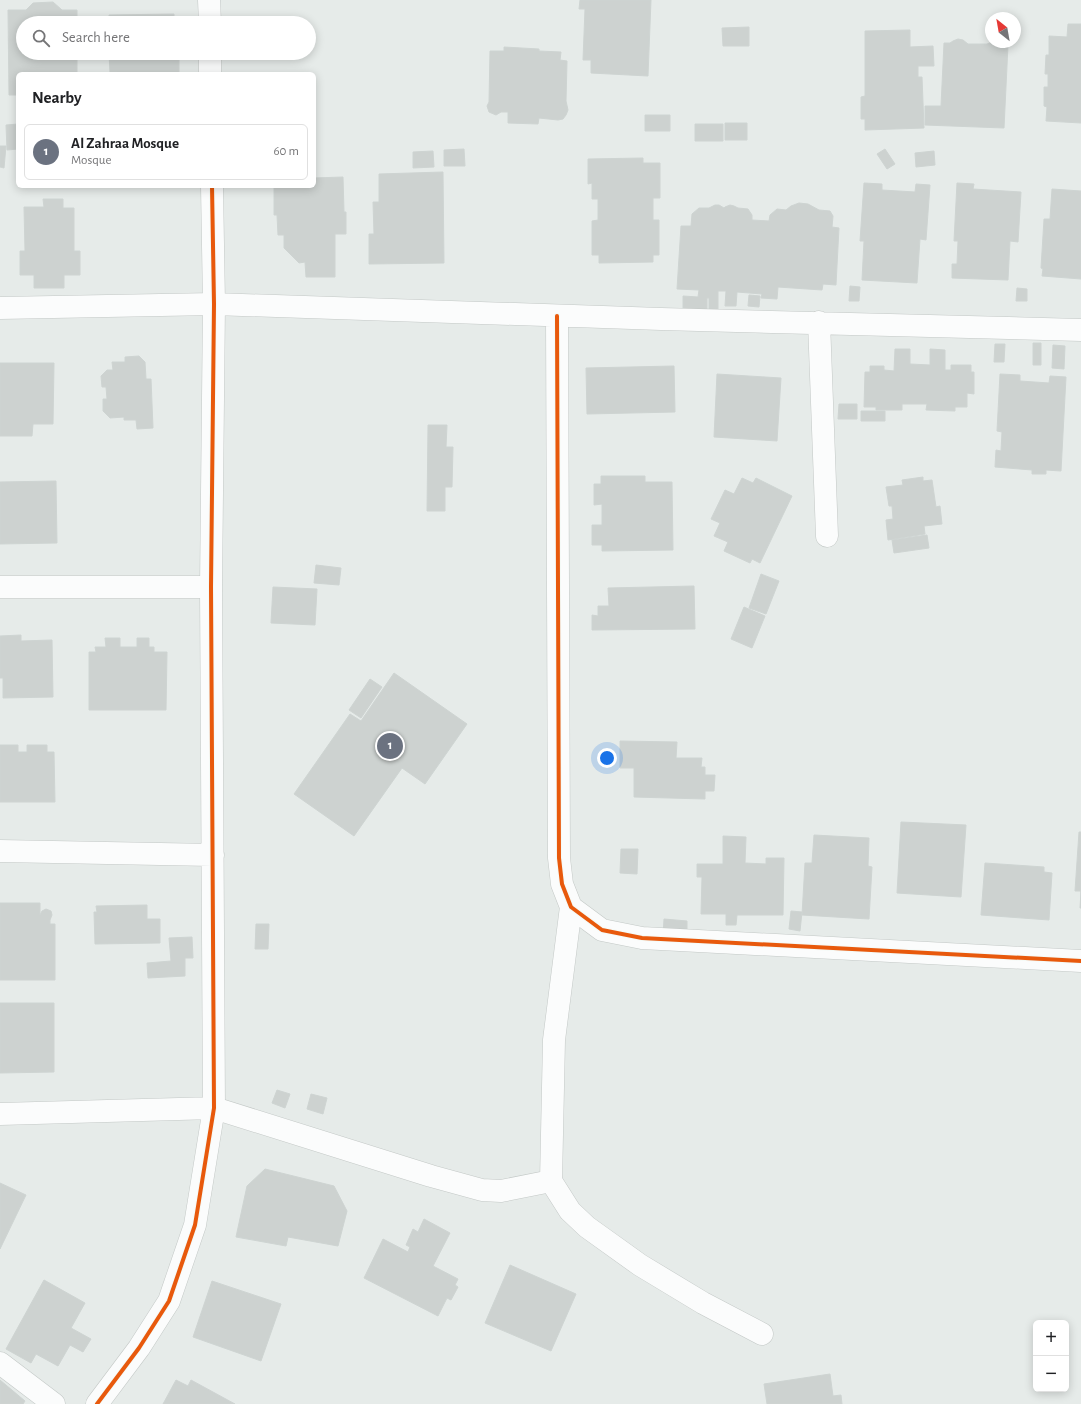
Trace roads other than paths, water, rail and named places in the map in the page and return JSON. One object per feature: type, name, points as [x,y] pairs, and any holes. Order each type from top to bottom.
[{"type":"street","points":[[209,0],[210,16]]},
{"type":"street","points":[[210,60],[210,72]]},
{"type":"street","points":[[97,1404],[139,1348],[169,1301],[195,1225],[214,1108],[211,587],[214,304],[212,188]]},
{"type":"street","points":[[0,308],[214,304],[557,316],[1081,330]]},
{"type":"street","points":[[557,316],[559,858],[562,884],[571,907],[554,1040],[551,1181],[570,1211],[587,1227],[640,1265],[703,1303],[762,1334]]},
{"type":"street","points":[[819,322],[827,536]]},
{"type":"street","points":[[0,587],[211,587]]},
{"type":"street","points":[[0,851],[213,855]]},
{"type":"street","points":[[571,907],[602,930],[642,938],[1081,961]]},
{"type":"street","points":[[0,1114],[214,1108],[482,1190],[514,1190],[551,1181]]},
{"type":"street","points":[[0,1362],[54,1404]]},
{"type":"place","name":"Al Zahraa Mosque","points":[[390,746]]}]
